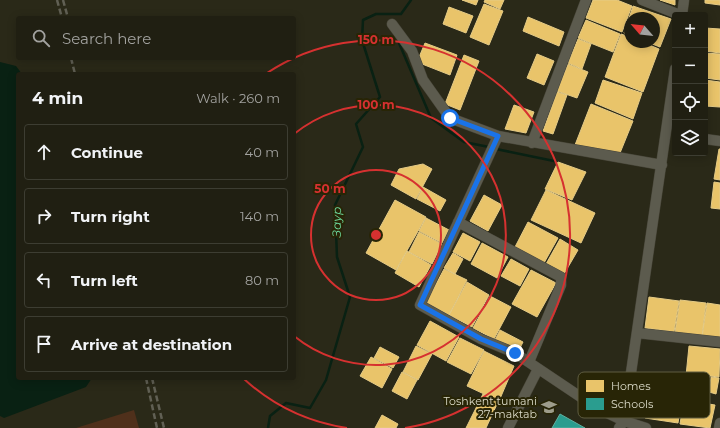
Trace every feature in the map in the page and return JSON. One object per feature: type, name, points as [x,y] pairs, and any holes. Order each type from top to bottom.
[{"type":"street","points":[[532,143],[586,0]]},
{"type":"street","points":[[642,0],[673,12]]},
{"type":"street","points":[[682,12],[684,0]]},
{"type":"street","points":[[392,24],[412,51],[423,80],[450,118],[498,136],[662,165]]},
{"type":"street","points":[[631,372],[662,165],[671,134],[674,84]]},
{"type":"street","points":[[498,136],[420,305],[481,339],[515,353],[578,395]]},
{"type":"street","points":[[708,139],[720,141]]},
{"type":"street","points":[[458,222],[561,277],[561,285],[529,362]]},
{"type":"street","points":[[637,333],[720,342]]},
{"type":"street","points":[[508,428],[538,369]]},
{"type":"street","points":[[613,418],[622,424],[644,428]]},
{"type":"street","points":[[719,428],[720,423]]},
{"type":"shaded area","points":[[0,62],[16,66],[20,72],[16,72],[16,380],[91,380],[86,387],[4,418],[0,416]]},
{"type":"shaded area","points":[[134,410],[139,428],[76,428]]},
{"type":"building: Homes","points":[[462,0],[478,0],[476,5]]},
{"type":"building: Homes","points":[[485,0],[504,0],[500,9],[484,2]]},
{"type":"building: Homes","points":[[593,0],[617,0],[632,6],[630,12],[624,12],[624,27],[622,32],[586,18]]},
{"type":"building: Homes","points":[[660,0],[675,0],[675,5]]},
{"type":"building: Homes","points":[[705,0],[720,0],[720,5],[705,3]]},
{"type":"building: Homes","points":[[484,4],[503,11],[489,45],[470,37]]},
{"type":"building: Homes","points":[[633,6],[651,12],[631,12]]},
{"type":"building: Homes","points":[[449,7],[473,16],[466,33],[443,24]]},
{"type":"building: Homes","points":[[660,15],[671,19],[660,47]]},
{"type":"building: Homes","points":[[528,17],[564,32],[559,46],[523,31]]},
{"type":"building: Homes","points":[[586,20],[620,34],[613,52],[578,38]]},
{"type":"building: Homes","points":[[708,28],[720,29],[720,53],[708,51]]},
{"type":"building: Homes","points":[[621,34],[624,35],[624,48],[659,49],[643,92],[605,77]]},
{"type":"building: Homes","points":[[578,39],[591,44],[582,69],[568,63]]},
{"type":"building: Homes","points":[[425,43],[457,55],[450,75],[417,62]]},
{"type":"building: Homes","points":[[708,53],[720,54],[720,80],[708,78]]},
{"type":"building: Homes","points":[[537,54],[554,61],[544,85],[527,78]]},
{"type":"building: Homes","points":[[464,55],[479,61],[460,110],[445,104]]},
{"type":"building: Homes","points":[[568,64],[588,72],[577,98],[557,91]]},
{"type":"building: Homes","points":[[603,80],[642,93],[633,119],[595,103]]},
{"type":"building: Homes","points":[[708,80],[720,82],[720,107],[708,106]]},
{"type":"building: Homes","points":[[557,92],[567,95],[553,134],[543,131]]},
{"type":"building: Homes","points":[[591,104],[633,121],[620,153],[575,145]]},
{"type":"building: Homes","points":[[514,105],[534,112],[526,133],[505,129]]},
{"type":"building: Homes","points":[[720,149],[720,180],[714,179]]},
{"type":"building: Homes","points":[[558,162],[586,172],[572,200],[545,189]]},
{"type":"building: Homes","points":[[423,164],[432,169],[416,199],[391,185],[399,169]]},
{"type":"building: Homes","points":[[714,182],[720,183],[720,209],[711,208]]},
{"type":"building: Homes","points":[[423,187],[446,200],[440,211],[417,199]]},
{"type":"building: Homes","points":[[546,190],[595,213],[581,243],[531,220]]},
{"type":"building: Homes","points":[[484,195],[502,205],[488,231],[470,221]]},
{"type":"building: Homes","points":[[395,200],[426,217],[396,270],[366,253]]},
{"type":"building: Homes","points":[[426,218],[449,230],[442,243],[419,231]]},
{"type":"building: Homes","points":[[528,222],[558,238],[544,263],[515,247]]},
{"type":"building: Homes","points":[[419,232],[442,244],[432,264],[409,252]]},
{"type":"building: Homes","points":[[463,233],[480,242],[470,261],[453,252]]},
{"type":"building: Homes","points":[[560,239],[578,250],[564,274],[546,264]]},
{"type":"building: Homes","points":[[482,243],[508,257],[497,278],[471,264]]},
{"type":"building: Homes","points":[[407,251],[431,265],[419,287],[395,273]]},
{"type":"building: Homes","points":[[453,253],[463,259],[455,274],[444,268]]},
{"type":"building: Homes","points":[[511,259],[529,269],[520,286],[501,276]]},
{"type":"building: Homes","points":[[444,269],[467,280],[449,315],[426,303]]},
{"type":"building: Homes","points":[[531,270],[556,283],[537,317],[512,304]]},
{"type":"building: Homes","points":[[467,282],[489,295],[472,327],[449,315]]},
{"type":"building: Homes","points":[[490,296],[511,307],[494,339],[473,328]]},
{"type":"building: Homes","points":[[649,297],[679,301],[674,332],[645,328]]},
{"type":"building: Homes","points":[[680,300],[706,303],[702,337],[675,332]]},
{"type":"building: Homes","points":[[707,303],[720,305],[720,339],[702,337]]},
{"type":"building: Homes","points":[[430,321],[459,337],[446,361],[417,345]]},
{"type":"building: Homes","points":[[500,330],[523,342],[518,352],[495,340]]},
{"type":"building: Homes","points":[[460,338],[484,350],[471,374],[447,362]]},
{"type":"building: Homes","points":[[416,346],[432,354],[418,380],[403,372]]},
{"type":"building: Homes","points":[[689,346],[720,349],[719,377],[710,376],[710,372],[686,372]]},
{"type":"building: Homes","points":[[380,347],[399,357],[393,368],[374,358]]},
{"type":"building: Homes","points":[[484,351],[514,366],[499,401],[467,386]]},
{"type":"building: Homes","points":[[371,357],[392,369],[382,388],[360,376]]},
{"type":"building: Homes","points":[[402,372],[417,380],[407,399],[392,391]]},
{"type":"building: Homes","points":[[711,377],[719,378],[716,394],[710,392]]},
{"type":"building: Homes","points":[[483,394],[498,402],[486,428],[466,428]]},
{"type":"building: Homes","points":[[710,404],[715,405],[710,428],[680,424],[681,418],[710,418]]},
{"type":"building: Homes","points":[[382,415],[398,424],[396,428],[375,428]]},
{"type":"building: Homes","points":[[645,418],[679,418],[678,423]]},
{"type":"building: Schools","points":[[560,414],[585,428],[552,428]]},
{"type":"waterway","name":"Заур","points":[[268,428],[270,416],[286,403],[310,408],[326,380],[350,297],[337,257],[335,205],[363,147],[356,124],[380,97],[362,40],[363,20],[376,14],[401,14],[411,0]]},
{"type":"waterway","points":[[399,43],[431,118],[464,142],[489,147]]},
{"type":"waterway","points":[[496,149],[554,161]]},
{"type":"railway","points":[[57,0],[61,16]]},
{"type":"railway","points":[[63,0],[67,16]]},
{"type":"railway","points":[[72,60],[74,72]]},
{"type":"railway","points":[[146,380],[157,428]]},
{"type":"railway","points":[[152,380],[164,428]]},
{"type":"place","name":"Toshkent tumani 27-maktab","points":[[549,407]]},
{"type":"route","points":[[450,118],[459,123],[498,136],[420,305],[481,339],[515,353]]}]
